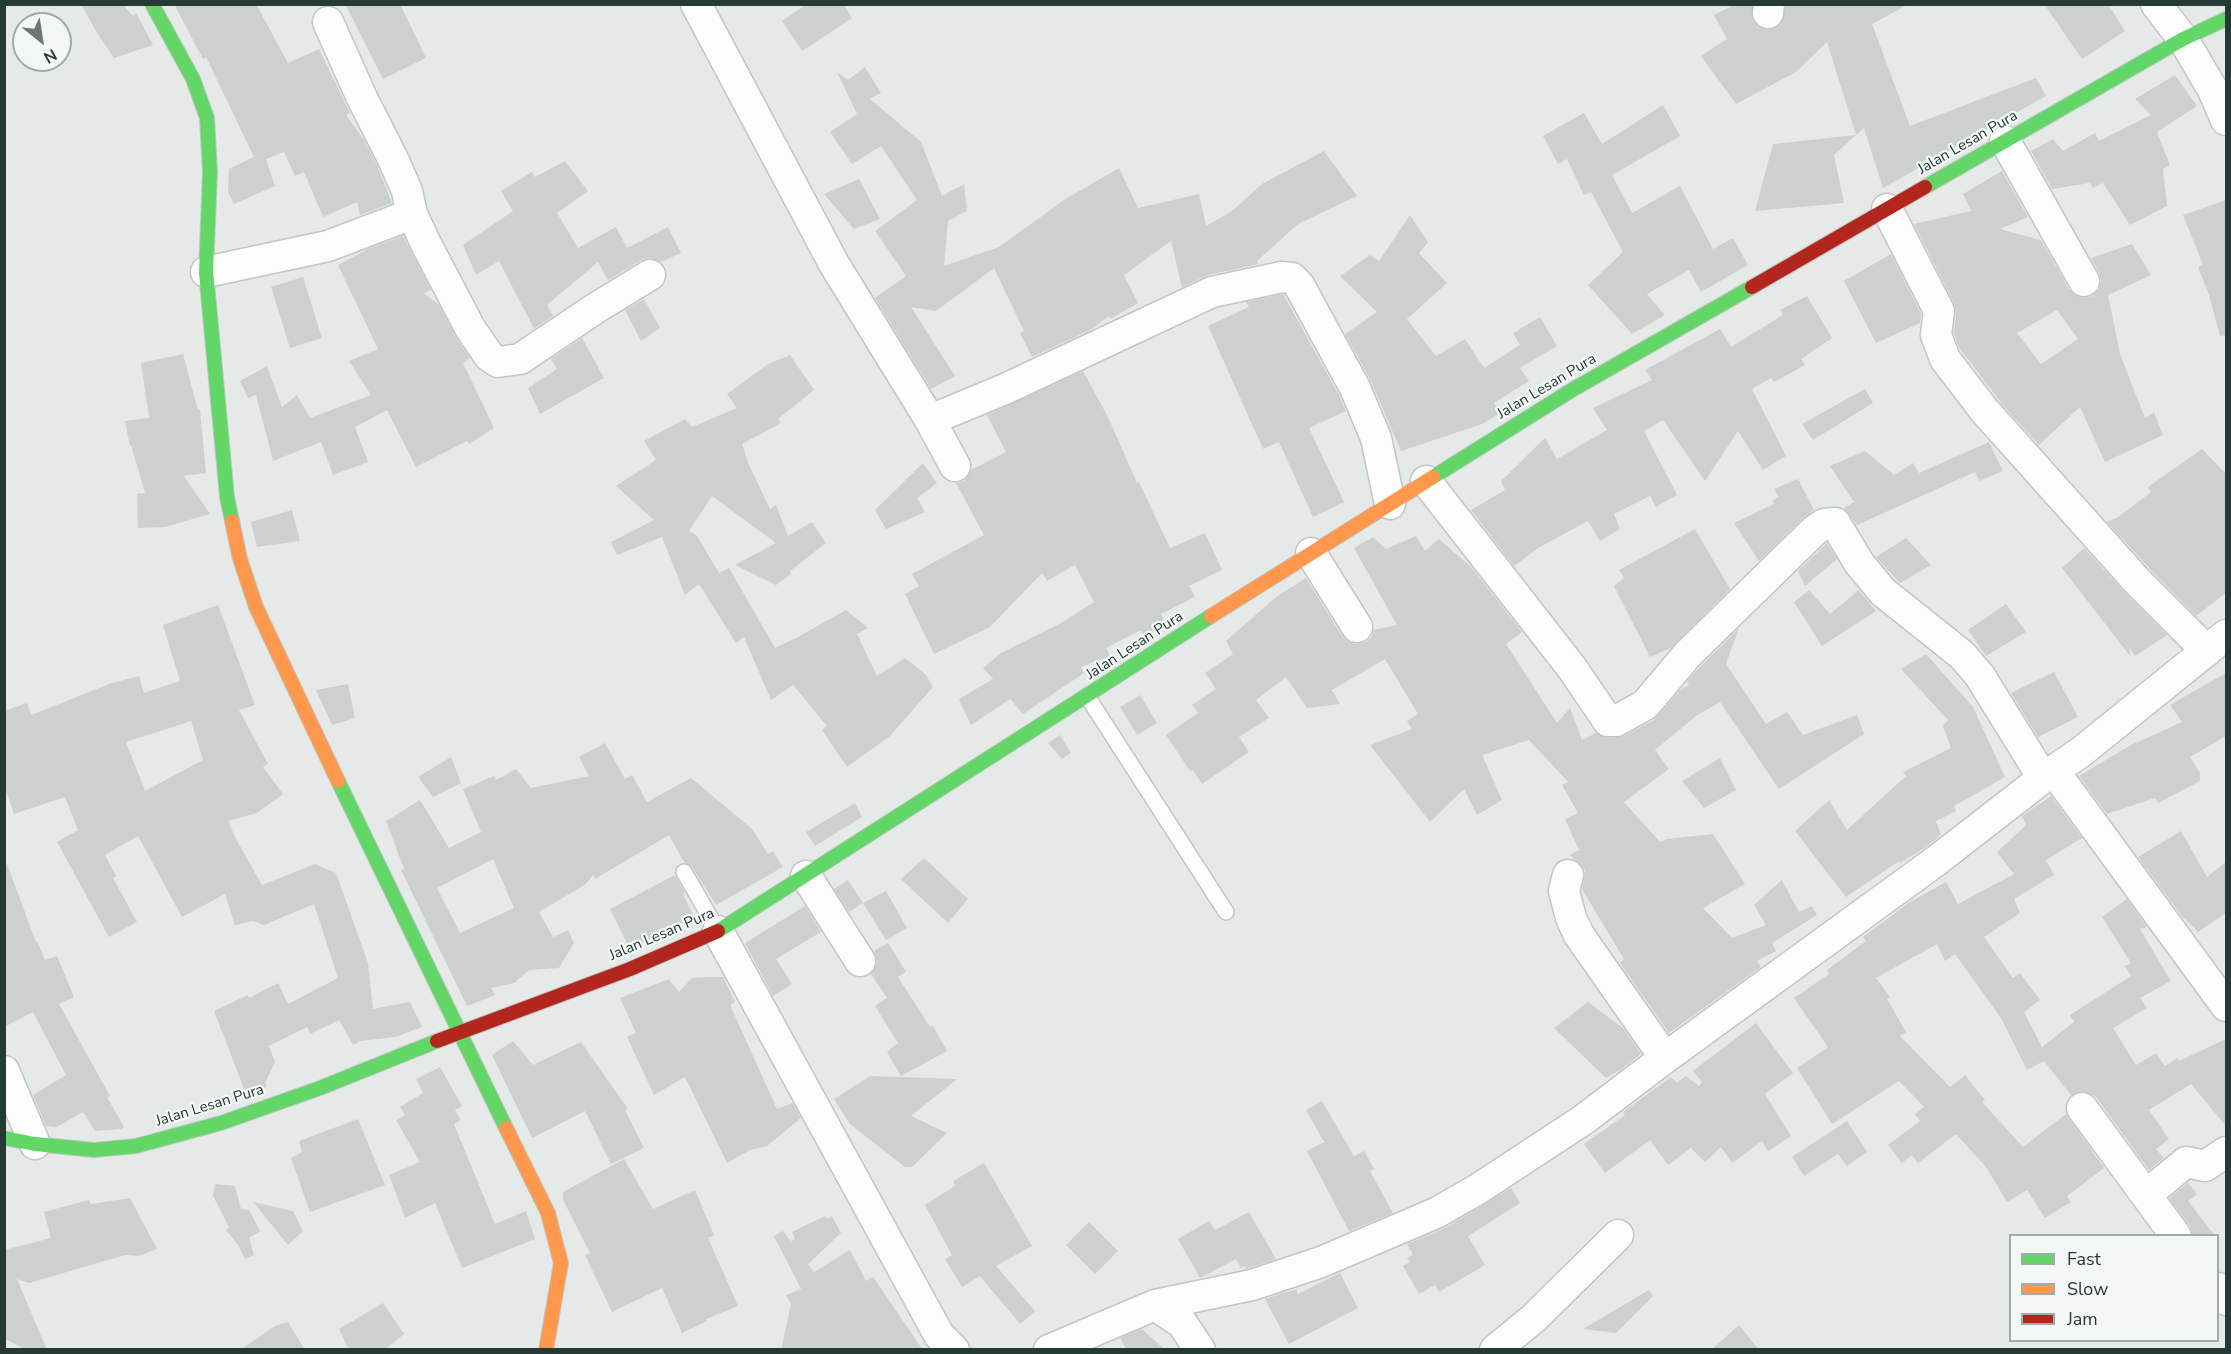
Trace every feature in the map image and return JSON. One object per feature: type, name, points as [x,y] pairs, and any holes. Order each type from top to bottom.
[{"type":"street","points":[[152,4],[193,78],[207,118],[210,183],[206,272],[227,497],[240,559],[256,608],[355,819],[548,1213],[561,1263],[546,1350]]},
{"type":"street","points":[[696,4],[834,264],[930,420],[955,466]]},
{"type":"street","points":[[2156,4],[2183,39],[2213,90],[2226,120]]},
{"type":"street","name":"Jalan Lesan Pura","points":[[4,1138],[35,1144],[94,1150],[136,1146],[221,1123],[320,1088],[459,1032],[630,969],[718,931],[1311,553],[1572,390],[2183,39],[2226,19]]},
{"type":"street","points":[[327,22],[393,159],[407,191],[412,214],[470,328],[489,356],[498,362],[510,362],[528,355],[596,308],[650,275]]},
{"type":"street","points":[[2005,141],[2084,281]]},
{"type":"street","points":[[1049,1350],[1155,1305],[1252,1285],[1321,1262],[1436,1213],[1478,1189],[1583,1120],[1809,955],[2081,752],[2217,643],[2137,581],[1984,410],[1945,359],[1936,335],[1939,311],[1887,209]]},
{"type":"street","points":[[206,272],[328,246],[412,214]]},
{"type":"street","points":[[930,420],[1005,389],[1212,292],[1282,277],[1292,278],[1299,285],[1355,388],[1376,438],[1390,504]]},
{"type":"street","points":[[1426,481],[1572,668],[1608,721],[1616,722],[1645,705],[1688,654],[1815,530],[1824,524],[1835,523],[1859,563],[1883,592],[1962,655],[1980,676],[2049,775],[2226,1006]]},
{"type":"street","points":[[1311,553],[1357,627]]},
{"type":"street","points":[[1568,875],[1564,891],[1571,918],[1579,935],[1665,1058]]},
{"type":"street","points":[[806,876],[860,961]]},
{"type":"street","points":[[718,931],[939,1335],[954,1350]]},
{"type":"street","points":[[4,1071],[35,1144]]},
{"type":"street","points":[[2082,1108],[2175,1234]]},
{"type":"street","points":[[2146,1195],[2186,1162],[2205,1166],[2226,1152]]},
{"type":"street","points":[[1495,1350],[1533,1318],[1618,1235]]},
{"type":"street","points":[[1155,1305],[1182,1323],[1200,1350]]},
{"type":"lane","points":[[1087,696],[1226,912]]},
{"type":"lane","points":[[684,872],[718,931]]},
{"type":"building","points":[[81,4],[122,4],[133,16],[136,13],[153,45],[114,58]]},
{"type":"building","points":[[174,4],[256,4],[288,63],[319,49],[350,113],[346,115],[364,140],[392,203],[360,215],[357,202],[323,217],[304,172],[295,176],[284,152],[266,159],[275,186],[234,204],[228,192],[229,169],[254,157],[206,57],[203,59]]},
{"type":"building","points":[[345,4],[400,4],[426,58],[383,79]]},
{"type":"building","points":[[807,4],[843,4],[852,18],[802,51],[782,21]]},
{"type":"building","points":[[1736,4],[1752,4],[1753,20],[1758,27],[1767,30],[1781,24],[1786,4],[1909,4],[1872,24],[1910,126],[2036,78],[2046,96],[1883,188],[1864,128],[1856,135],[1827,42],[1796,72],[1736,104],[1701,56],[1727,39],[1714,15]]},
{"type":"building","points":[[2044,4],[2108,4],[2125,31],[2082,59]]},
{"type":"building","points":[[865,67],[881,93],[870,99],[921,142],[942,196],[964,184],[967,211],[948,221],[944,266],[999,247],[1064,200],[1119,168],[1138,208],[1199,194],[1206,226],[1231,212],[1262,184],[1324,151],[1357,196],[1298,224],[1257,261],[1258,264],[1208,275],[1182,287],[1171,241],[1124,275],[1138,303],[1110,319],[1109,316],[1090,330],[1032,357],[1020,333],[1024,331],[994,268],[936,311],[911,307],[955,376],[931,389],[875,298],[906,276],[875,231],[917,200],[881,146],[852,164],[830,132],[857,114],[837,72],[848,80]]},
{"type":"building","points":[[2175,75],[2197,106],[2157,132],[2170,165],[2163,169],[2167,206],[2130,225],[2103,183],[2093,188],[2090,183],[2052,189],[2031,151],[2053,139],[2063,151],[2095,133],[2099,141],[2151,115],[2135,99]]},
{"type":"building","points":[[1663,105],[1680,136],[1612,175],[1632,213],[1680,186],[1713,249],[1733,238],[1748,265],[1701,292],[1689,270],[1647,294],[1665,315],[1632,334],[1588,285],[1623,252],[1591,192],[1584,195],[1567,159],[1558,164],[1543,136],[1584,113],[1602,144]]},
{"type":"building","points":[[1856,135],[1834,155],[1844,203],[1755,211],[1773,144]]},
{"type":"building","points":[[565,161],[588,191],[557,213],[578,248],[616,227],[627,248],[668,227],[681,253],[661,262],[650,258],[642,260],[608,280],[598,262],[547,305],[553,316],[535,328],[499,261],[476,275],[463,245],[513,211],[501,191],[532,172],[535,177]]},
{"type":"building","points":[[2002,171],[2028,217],[2000,229],[2041,240],[2069,289],[2075,295],[2084,298],[2093,296],[2099,289],[2101,281],[2091,258],[2132,244],[2151,275],[2108,295],[2120,354],[2145,418],[2154,412],[2163,435],[2105,462],[2080,407],[2039,445],[2005,408],[1958,346],[1954,333],[1956,313],[1954,303],[1914,224],[1971,211],[1963,194]],"holes":[[[2057,310],[2078,339],[2041,364],[2017,333]]]},
{"type":"building","points":[[859,179],[880,219],[854,229],[824,194]]},
{"type":"building","points":[[2226,200],[2226,335],[2220,336],[2209,295],[2198,267],[2203,265],[2183,215]]},
{"type":"building","points":[[1410,215],[1428,242],[1419,253],[1447,283],[1407,319],[1436,356],[1465,339],[1484,368],[1520,345],[1513,333],[1540,317],[1557,346],[1520,368],[1529,381],[1494,403],[1500,413],[1482,424],[1401,451],[1371,381],[1345,334],[1377,312],[1340,276],[1370,255],[1379,261]]},
{"type":"building","points":[[403,236],[431,290],[424,293],[439,305],[455,336],[470,358],[463,363],[494,428],[469,444],[467,441],[416,467],[387,410],[355,427],[368,462],[333,475],[321,442],[273,461],[256,395],[248,398],[240,381],[267,366],[282,407],[297,395],[310,418],[371,395],[349,361],[378,349],[338,265],[370,248]]},
{"type":"building","points":[[1891,254],[1921,314],[1920,323],[1876,343],[1844,281]]},
{"type":"building","points":[[303,277],[322,338],[290,348],[271,287]]},
{"type":"building","points":[[1283,294],[1346,411],[1309,428],[1344,502],[1313,517],[1279,442],[1263,449],[1208,326],[1249,307],[1246,302]]},
{"type":"building","points":[[1807,296],[1832,338],[1801,359],[1805,365],[1774,382],[1771,378],[1752,389],[1786,456],[1763,470],[1738,431],[1705,481],[1663,420],[1644,431],[1677,495],[1656,507],[1650,496],[1614,514],[1620,529],[1600,541],[1588,521],[1538,548],[1514,566],[1471,510],[1505,490],[1501,481],[1545,438],[1557,459],[1607,430],[1593,408],[1652,380],[1645,370],[1720,329],[1731,347],[1783,315],[1780,310]]},
{"type":"building","points":[[644,299],[660,328],[641,341],[625,310]]},
{"type":"building","points":[[582,338],[604,378],[540,414],[528,388],[557,369],[551,359]]},
{"type":"building","points":[[183,354],[198,410],[200,410],[206,473],[184,476],[210,514],[165,527],[138,528],[137,494],[145,493],[130,446],[125,421],[149,418],[141,363]]},
{"type":"building","points":[[790,355],[814,390],[778,419],[781,423],[742,444],[749,465],[770,509],[776,505],[788,536],[812,522],[826,543],[776,585],[735,565],[776,543],[712,496],[689,531],[697,536],[719,573],[729,568],[775,648],[846,610],[868,628],[857,634],[877,676],[905,658],[926,675],[933,687],[890,736],[847,767],[822,730],[827,726],[793,685],[771,700],[744,637],[736,643],[699,584],[685,595],[662,537],[617,555],[611,542],[654,520],[616,486],[656,460],[644,441],[685,419],[692,427],[737,408],[727,394],[768,364]]},
{"type":"building","points":[[1083,371],[1108,417],[1137,483],[1139,482],[1170,548],[1205,533],[1222,570],[1189,586],[1195,597],[1161,614],[1165,623],[1143,636],[1141,630],[1106,648],[1110,656],[1081,667],[1084,673],[1023,714],[1010,699],[971,725],[959,699],[993,679],[983,668],[1001,653],[1061,623],[1094,602],[1075,565],[1047,581],[1042,573],[990,627],[934,654],[905,594],[919,586],[912,574],[984,535],[956,483],[964,481],[971,470],[1006,452],[987,415]]},
{"type":"building","points":[[1865,389],[1873,403],[1813,440],[1802,424]]},
{"type":"building","points":[[1989,442],[2003,471],[1979,481],[1975,472],[1857,525],[1844,508],[1854,502],[1830,466],[1865,451],[1894,475],[1913,463],[1919,473]]},
{"type":"building","points":[[2202,449],[2226,474],[2226,593],[2196,616],[2107,522],[2118,517],[2151,492],[2148,487]]},
{"type":"building","points":[[923,463],[937,483],[917,498],[925,512],[886,529],[875,510]]},
{"type":"building","points":[[1798,479],[1814,510],[1759,561],[1734,523],[1774,504],[1772,501],[1779,497],[1774,489]]},
{"type":"building","points":[[292,510],[300,541],[257,547],[251,522]]},
{"type":"building","points":[[1695,529],[1730,589],[1671,648],[1650,657],[1614,586],[1624,578],[1619,570]]},
{"type":"building","points":[[1416,536],[1425,551],[1439,539],[1472,568],[1522,632],[1506,644],[1557,723],[1570,708],[1582,740],[1596,733],[1608,738],[1624,736],[1654,720],[1681,689],[1689,685],[1687,681],[1739,628],[1726,664],[1766,724],[1787,712],[1803,735],[1857,715],[1864,734],[1779,789],[1720,702],[1696,716],[1655,750],[1669,769],[1624,802],[1660,842],[1667,839],[1713,834],[1745,884],[1703,908],[1732,938],[1766,925],[1754,905],[1782,880],[1799,912],[1812,906],[1817,915],[1772,943],[1776,951],[1757,961],[1761,967],[1669,1033],[1620,963],[1624,959],[1582,889],[1585,871],[1580,863],[1570,855],[1579,850],[1565,819],[1578,813],[1562,785],[1568,782],[1529,740],[1482,755],[1502,800],[1477,815],[1464,789],[1430,822],[1370,745],[1412,729],[1407,721],[1418,714],[1385,659],[1332,690],[1340,704],[1307,708],[1286,677],[1256,700],[1269,718],[1239,737],[1249,752],[1202,784],[1193,770],[1190,771],[1166,735],[1198,713],[1192,705],[1216,689],[1205,673],[1233,654],[1226,641],[1276,597],[1306,578],[1342,636],[1349,642],[1357,644],[1366,642],[1372,636],[1373,630],[1397,625],[1354,548],[1373,537],[1386,549]]},
{"type":"building","points":[[1906,538],[1931,565],[1900,583],[1876,557]]},
{"type":"building","points":[[1827,543],[1837,559],[1805,586],[1798,571]]},
{"type":"building","points":[[2084,548],[2167,635],[2135,656],[2129,647],[2130,656],[2062,568]]},
{"type":"building","points":[[1809,590],[1830,614],[1859,590],[1876,611],[1822,646],[1794,602]]},
{"type":"building","points":[[2006,604],[2026,632],[1986,656],[1968,630]]},
{"type":"building","points":[[218,605],[255,705],[239,710],[268,764],[263,767],[283,794],[257,813],[228,821],[262,885],[315,864],[336,873],[368,963],[373,1009],[410,1002],[422,1027],[395,1037],[360,1041],[353,1045],[339,1020],[310,1034],[307,1027],[269,1046],[275,1062],[265,1083],[267,1087],[246,1094],[214,1011],[248,995],[249,998],[278,983],[288,1004],[338,978],[314,904],[264,925],[253,921],[235,925],[225,894],[182,917],[138,836],[105,855],[116,876],[113,878],[137,922],[109,937],[57,842],[78,830],[65,797],[14,814],[4,785],[4,711],[27,703],[31,715],[112,683],[139,676],[144,693],[180,681],[163,625]],"holes":[[[191,721],[203,760],[145,791],[126,742]]]},
{"type":"building","points":[[1926,654],[1973,707],[2005,777],[1954,806],[1956,811],[1936,821],[1941,835],[1926,847],[1900,863],[1899,861],[1846,897],[1795,831],[1829,800],[1847,830],[1906,776],[1903,772],[1951,748],[1943,726],[1948,720],[1901,669]]},
{"type":"building","points":[[2054,672],[2078,717],[2038,737],[2011,693]]},
{"type":"building","points":[[2226,673],[2226,736],[2190,757],[2200,773],[2200,781],[2158,803],[2155,798],[2107,814],[2079,776],[2136,742],[2182,722],[2170,705]]},
{"type":"building","points":[[348,684],[355,718],[332,725],[316,690]]},
{"type":"building","points":[[1140,695],[1157,723],[1137,735],[1120,707]]},
{"type":"building","points":[[1060,735],[1071,753],[1062,759],[1048,743]]},
{"type":"building","points":[[605,743],[625,779],[632,775],[647,802],[691,778],[752,829],[768,854],[773,851],[783,867],[716,905],[692,867],[684,862],[669,835],[595,879],[593,875],[586,884],[539,912],[553,937],[568,930],[574,943],[559,968],[529,970],[514,983],[491,988],[495,995],[467,1006],[401,870],[404,869],[386,821],[420,800],[449,848],[481,832],[463,789],[494,776],[496,780],[516,769],[531,788],[589,776],[579,757]],"holes":[[[493,859],[514,908],[460,933],[437,888]]]},
{"type":"building","points":[[451,757],[461,783],[433,797],[418,777]]},
{"type":"building","points":[[1720,758],[1736,790],[1704,808],[1682,781]]},
{"type":"building","points":[[2051,796],[2082,838],[2046,860],[2054,875],[2014,899],[2020,913],[1984,937],[2013,978],[2020,973],[2040,1000],[2024,1012],[2042,1047],[2074,1022],[2070,1015],[2131,976],[2125,966],[2131,963],[2102,917],[2127,899],[2147,927],[2140,929],[2171,981],[2140,998],[2147,1008],[2113,1028],[2136,1065],[2156,1053],[2165,1066],[2177,1058],[2179,1061],[2226,1039],[2226,1126],[2191,1084],[2149,1110],[2169,1139],[2156,1149],[2164,1158],[2149,1170],[2096,1097],[2081,1091],[2071,1095],[2044,1061],[2027,1070],[2001,1018],[1955,954],[1945,961],[1937,944],[1876,978],[1890,997],[1887,999],[1906,1032],[1900,1036],[1950,1087],[1965,1075],[1985,1100],[1982,1102],[2023,1147],[2066,1114],[2104,1168],[2067,1196],[2071,1202],[2045,1218],[2027,1190],[2007,1202],[1986,1167],[1956,1134],[1918,1163],[1912,1155],[1902,1163],[1888,1145],[1920,1121],[1915,1114],[1924,1107],[1899,1081],[1832,1124],[1797,1068],[1828,1047],[1794,998],[1829,974],[1827,970],[1866,941],[1863,937],[1910,902],[1946,882],[1958,904],[2014,874],[1997,852],[2026,825],[2022,816]]},
{"type":"building","points":[[855,803],[862,817],[815,846],[806,832]]},
{"type":"building","points":[[2181,831],[2207,877],[2226,862],[2226,913],[2198,932],[2181,915],[2138,857]]},
{"type":"building","points":[[924,858],[968,899],[948,923],[901,879]]},
{"type":"building","points":[[4,864],[7,864],[45,960],[57,956],[74,997],[59,1004],[110,1096],[107,1097],[124,1127],[121,1129],[95,1131],[83,1112],[57,1127],[46,1126],[33,1095],[66,1075],[33,1012],[4,1027]]},
{"type":"building","points":[[675,875],[694,917],[630,949],[610,909]]},
{"type":"building","points":[[848,880],[863,903],[849,912],[834,889]]},
{"type":"building","points":[[886,891],[907,928],[886,940],[863,903]]},
{"type":"building","points":[[805,906],[821,932],[776,959],[792,984],[773,996],[745,943]]},
{"type":"building","points":[[888,943],[906,972],[898,977],[930,1027],[933,1026],[947,1051],[901,1076],[887,1052],[898,1043],[875,1006],[887,998],[871,974],[877,961],[874,951]]},
{"type":"building","points":[[723,977],[735,1002],[730,1005],[777,1109],[793,1103],[801,1118],[767,1146],[750,1150],[727,1163],[685,1077],[654,1095],[627,1037],[636,1033],[620,998],[669,979],[679,992],[692,978]]},
{"type":"building","points":[[1588,1002],[1624,1029],[1641,1054],[1606,1078],[1554,1028]]},
{"type":"building","points":[[1756,1023],[1793,1073],[1765,1094],[1791,1136],[1768,1151],[1762,1141],[1732,1163],[1721,1147],[1705,1162],[1691,1148],[1668,1165],[1650,1140],[1605,1173],[1584,1144],[1625,1115],[1623,1112],[1671,1077],[1677,1083],[1686,1076],[1699,1086],[1702,1082],[1693,1071]]},
{"type":"building","points":[[513,1041],[533,1065],[581,1042],[628,1109],[625,1110],[644,1148],[611,1164],[585,1111],[532,1138],[492,1055]]},
{"type":"building","points":[[440,1067],[462,1106],[455,1110],[461,1120],[454,1124],[495,1224],[526,1211],[535,1239],[462,1268],[435,1203],[405,1218],[389,1175],[420,1162],[396,1120],[405,1115],[400,1107],[423,1093],[416,1079]]},
{"type":"building","points":[[870,1076],[957,1079],[911,1116],[947,1133],[912,1167],[905,1167],[850,1124],[834,1099]]},
{"type":"building","points":[[1322,1101],[1354,1156],[1364,1151],[1374,1169],[1370,1171],[1393,1213],[1349,1231],[1307,1151],[1324,1142],[1306,1110]]},
{"type":"building","points":[[358,1119],[385,1185],[310,1212],[291,1158],[302,1152],[299,1141]]},
{"type":"building","points":[[1847,1121],[1867,1152],[1847,1166],[1838,1154],[1804,1176],[1792,1157]]},
{"type":"building","points":[[624,1159],[653,1209],[695,1190],[714,1235],[708,1238],[738,1306],[706,1319],[707,1321],[682,1333],[662,1288],[612,1312],[585,1255],[590,1253],[563,1200],[563,1192]]},
{"type":"building","points":[[984,1163],[1032,1246],[996,1266],[1035,1311],[1020,1324],[980,1276],[962,1287],[945,1259],[952,1255],[925,1205],[955,1186],[953,1181]]},
{"type":"building","points":[[2188,1183],[2197,1194],[2188,1201],[2213,1234],[2192,1234],[2190,1226],[2169,1198]]},
{"type":"building","points":[[215,1184],[235,1186],[241,1209],[249,1210],[260,1231],[249,1238],[254,1255],[245,1259],[238,1245],[226,1230],[229,1227],[213,1196]]},
{"type":"building","points":[[1511,1188],[1520,1203],[1468,1236],[1485,1265],[1439,1292],[1435,1285],[1419,1294],[1403,1266],[1410,1262],[1407,1258],[1413,1255],[1407,1244],[1445,1228]]},
{"type":"building","points":[[130,1198],[157,1249],[138,1256],[125,1255],[29,1283],[17,1279],[47,1350],[26,1350],[4,1338],[4,1250],[51,1238],[44,1212],[89,1200],[91,1204]]},
{"type":"building","points":[[253,1202],[293,1211],[303,1231],[288,1245]]},
{"type":"building","points":[[1249,1212],[1276,1259],[1246,1269],[1245,1266],[1241,1268],[1236,1259],[1200,1278],[1178,1239],[1209,1221],[1215,1230]]},
{"type":"building","points":[[825,1216],[827,1219],[832,1216],[841,1233],[808,1264],[814,1272],[850,1250],[866,1281],[873,1277],[923,1350],[781,1350],[791,1304],[786,1295],[801,1289],[774,1236],[783,1231],[791,1241],[795,1239],[792,1232]]},
{"type":"building","points":[[1089,1222],[1118,1251],[1095,1274],[1066,1245]]},
{"type":"building","points":[[1340,1273],[1358,1308],[1289,1344],[1265,1299],[1296,1289],[1298,1294]]},
{"type":"building","points":[[1649,1290],[1653,1296],[1616,1333],[1583,1329]]},
{"type":"building","points":[[383,1303],[404,1334],[384,1350],[349,1350],[339,1329]]},
{"type":"building","points":[[288,1322],[305,1350],[240,1350],[275,1326]]},
{"type":"building","points":[[1739,1325],[1759,1350],[1711,1350]]},
{"type":"building","points":[[1142,1329],[1165,1350],[1127,1350],[1120,1338]]},
{"type":"traffic: fast","points":[[152,4],[193,79],[207,118],[210,172],[206,272],[227,497],[232,521]]},
{"type":"traffic: fast","points":[[1925,187],[2183,39],[2226,19]]},
{"type":"traffic: fast","points":[[1433,477],[1572,390],[1752,287]]},
{"type":"traffic: fast","points":[[718,931],[1211,616]]},
{"type":"traffic: fast","points":[[338,781],[506,1128]]},
{"type":"traffic: fast","points":[[4,1138],[35,1144],[94,1150],[136,1146],[221,1123],[320,1088],[437,1041]]},
{"type":"traffic: slow","points":[[1211,616],[1433,477]]},
{"type":"traffic: slow","points":[[232,521],[240,559],[256,607],[338,781]]},
{"type":"traffic: slow","points":[[506,1128],[548,1213],[561,1263],[546,1350]]},
{"type":"traffic: jam","points":[[1752,287],[1925,187]]},
{"type":"traffic: jam","points":[[437,1041],[630,969],[718,931]]}]
